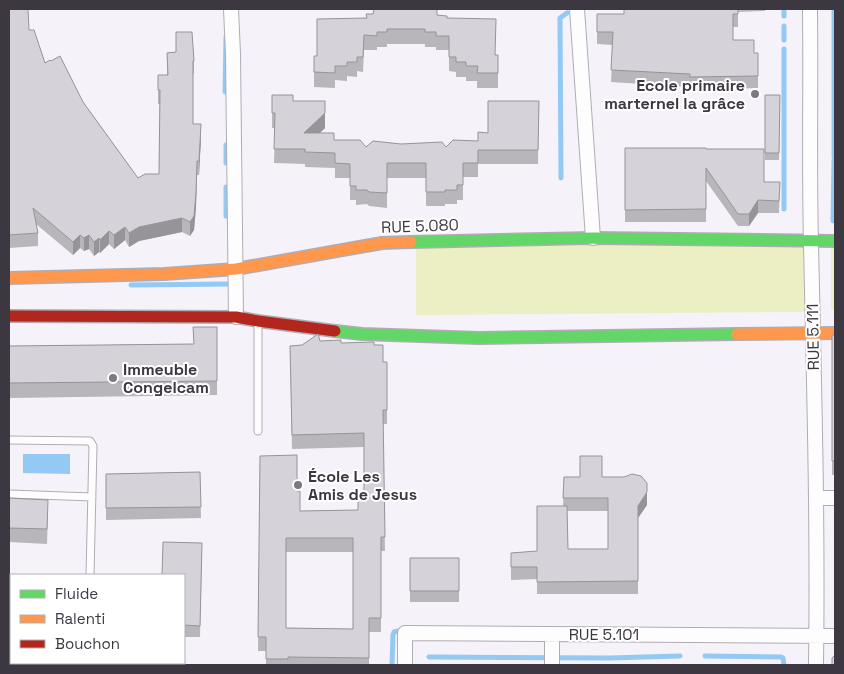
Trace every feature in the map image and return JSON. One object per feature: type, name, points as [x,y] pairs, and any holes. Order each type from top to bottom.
[{"type":"main road","name":"RUE 5.080","points":[[9,278],[164,274],[236,269],[382,243],[593,238],[835,241]]},
{"type":"main road","points":[[9,316],[236,317],[362,334],[479,338],[835,333]]},
{"type":"street","points":[[231,9],[236,317]]},
{"type":"street","points":[[577,9],[593,238]]},
{"type":"street","name":"RUE 5.111","points":[[810,9],[811,242],[816,498],[816,665]]},
{"type":"street","points":[[816,498],[835,498]]},
{"type":"street","name":"RUE 5.101","points":[[405,665],[405,633],[835,636]]},
{"type":"street","points":[[552,634],[552,665]]},
{"type":"lane","points":[[258,321],[258,430]]},
{"type":"lane","points":[[9,440],[90,441],[93,446],[90,574]]},
{"type":"lane","points":[[9,494],[92,496]]},
{"type":"green space","points":[[806,244],[806,312],[416,315],[416,247]]},
{"type":"green space","points":[[831,246],[835,246],[835,309],[831,310]]},
{"type":"water","points":[[23,454],[70,454],[70,474],[23,473]]},
{"type":"building","points":[[9,9],[28,9],[29,30],[34,30],[45,63],[60,56],[83,102],[138,178],[145,174],[159,174],[160,90],[158,90],[158,75],[168,75],[167,53],[176,52],[176,32],[192,32],[194,61],[193,124],[201,124],[194,216],[190,222],[182,218],[139,227],[129,233],[125,227],[114,235],[109,231],[100,240],[99,238],[94,242],[89,235],[84,238],[80,235],[73,242],[33,208],[38,233],[9,235]]},
{"type":"building","points":[[374,9],[437,9],[437,15],[447,16],[447,18],[496,19],[495,55],[498,55],[498,73],[477,73],[478,66],[466,66],[466,62],[456,62],[456,57],[449,57],[449,36],[436,36],[436,32],[425,32],[425,29],[387,29],[387,32],[377,32],[377,36],[364,35],[363,57],[357,57],[357,62],[347,62],[347,66],[335,66],[335,73],[314,72],[314,56],[317,56],[317,19],[367,18],[366,14],[373,14]]},
{"type":"building","points":[[624,9],[738,9],[738,14],[733,14],[733,40],[754,40],[754,53],[758,53],[758,76],[690,77],[690,74],[611,70],[613,32],[597,32],[597,14],[624,14]]},
{"type":"building","points":[[272,95],[293,95],[293,101],[325,101],[325,113],[304,133],[334,133],[334,140],[360,140],[366,147],[373,141],[401,144],[442,142],[446,147],[453,140],[478,141],[478,132],[488,133],[488,101],[539,101],[538,150],[478,150],[478,163],[463,163],[463,185],[457,185],[457,190],[426,192],[426,163],[387,163],[387,193],[356,190],[356,186],[350,186],[350,164],[335,163],[335,153],[305,152],[305,149],[274,149],[275,113],[272,113]]},
{"type":"building","points":[[765,95],[780,95],[779,153],[765,153]]},
{"type":"building","points":[[625,148],[764,149],[764,182],[780,182],[779,201],[758,200],[749,214],[738,214],[706,168],[706,209],[625,210]]},
{"type":"building","name":"Immeuble Congelcam","points":[[193,327],[217,327],[217,381],[9,383],[9,346],[194,344]]},
{"type":"building","points":[[318,334],[320,341],[341,340],[341,343],[374,342],[374,345],[383,345],[383,362],[387,362],[387,410],[383,410],[385,537],[381,537],[381,618],[369,618],[369,658],[288,657],[288,659],[266,659],[266,637],[258,637],[260,456],[297,455],[297,491],[300,491],[300,511],[358,510],[358,496],[364,496],[364,433],[292,435],[290,346],[302,345]],"holes":[[[286,538],[353,538],[353,629],[286,628]]]},
{"type":"building","points":[[832,335],[835,335],[835,461],[832,461]]},
{"type":"building","points":[[580,456],[602,456],[602,477],[624,477],[632,474],[641,476],[647,483],[647,492],[638,506],[638,581],[537,582],[537,567],[511,567],[511,553],[537,551],[537,506],[567,506],[568,549],[608,549],[608,498],[563,498],[564,477],[580,477]]},
{"type":"building","points":[[200,472],[201,507],[106,508],[106,474]]},
{"type":"building","points":[[9,498],[48,500],[47,529],[9,528]]},
{"type":"building","points":[[163,542],[202,543],[200,626],[185,625],[185,574],[162,574]]},
{"type":"building","points":[[410,558],[459,558],[459,591],[410,591]]},
{"type":"building","points":[[835,655],[835,665],[832,665],[832,658]]},
{"type":"waterway","points":[[784,9],[784,16]]},
{"type":"waterway","points":[[834,9],[834,157]]},
{"type":"waterway","points":[[561,178],[560,18],[567,13]]},
{"type":"waterway","points":[[784,26],[784,40]]},
{"type":"waterway","points":[[225,92],[226,37]]},
{"type":"waterway","points":[[784,49],[784,209]]},
{"type":"waterway","points":[[226,145],[226,163]]},
{"type":"waterway","points":[[833,221],[834,160]]},
{"type":"waterway","points":[[226,187],[226,216]]},
{"type":"waterway","points":[[131,285],[231,284]]},
{"type":"waterway","points":[[392,665],[394,632],[404,631]]},
{"type":"waterway","points":[[429,657],[609,658],[680,656]]},
{"type":"waterway","points":[[705,656],[781,657],[783,658],[784,665]]},
{"type":"traffic: fast","points":[[411,242],[593,238],[835,241]]},
{"type":"traffic: fast","points":[[335,331],[362,334],[479,338],[737,334]]},
{"type":"traffic: slow","points":[[9,278],[164,274],[236,269],[382,243],[411,242]]},
{"type":"traffic: slow","points":[[737,334],[835,333]]},
{"type":"traffic: jam","points":[[9,316],[236,317],[335,331]]},
{"type":"place","name":"Ecole primaire marternel la grâce","points":[[755,94]]},
{"type":"place","name":"Immeuble Congelcam","points":[[113,378]]},
{"type":"place","name":"École Les Amis de Jesus","points":[[298,485]]}]
